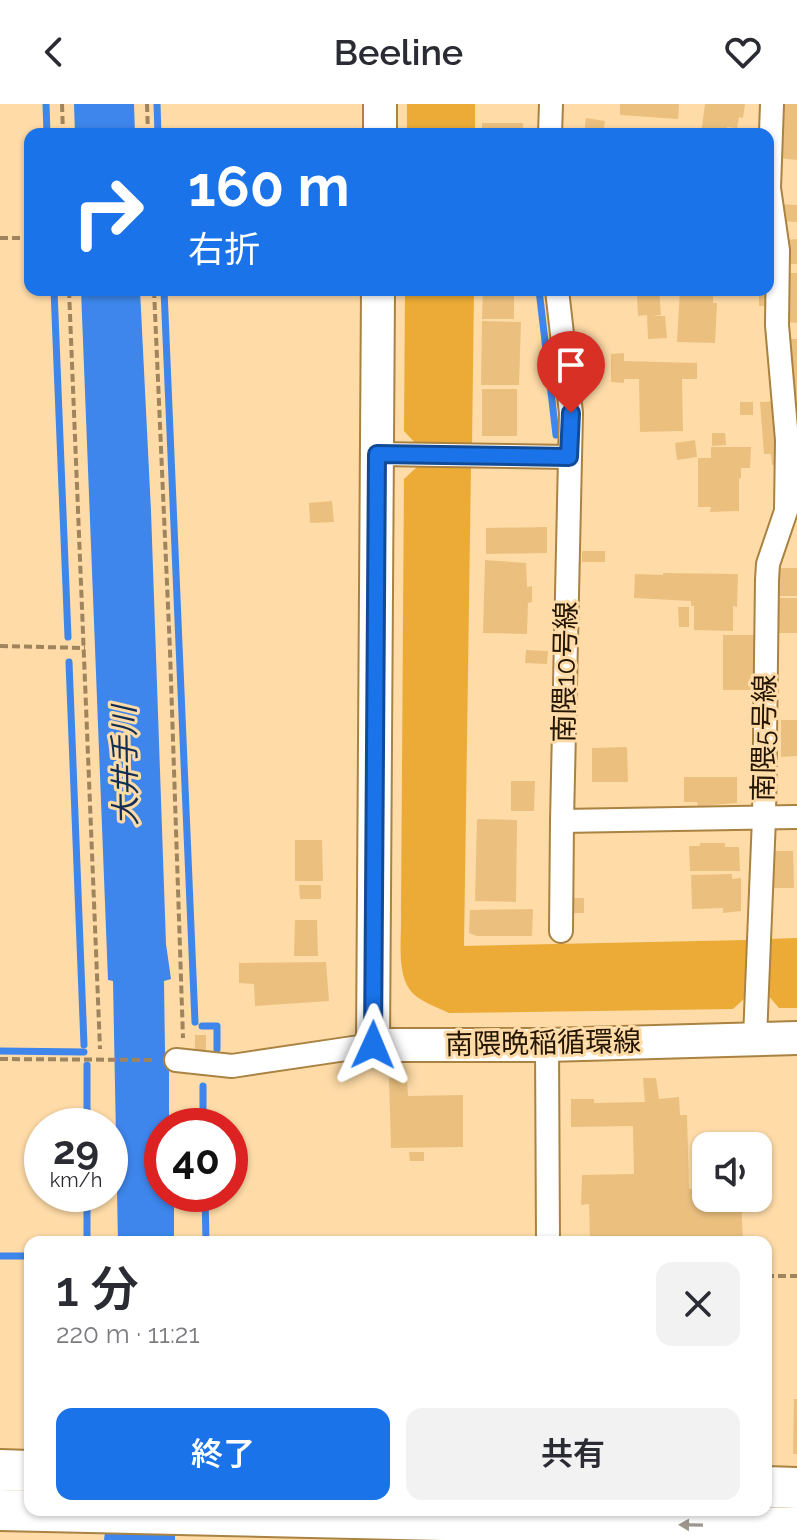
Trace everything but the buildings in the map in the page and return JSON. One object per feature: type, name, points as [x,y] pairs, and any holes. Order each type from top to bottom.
[{"type":"highway","points":[[0,1470],[24,1471]]},
{"type":"highway","points":[[772,1487],[797,1488]]},
{"type":"highway","points":[[0,1510],[24,1511]]},
{"type":"highway","points":[[271,1516],[797,1528]]},
{"type":"street","points":[[380,104],[380,128]]},
{"type":"street","points":[[550,128],[551,104]]},
{"type":"street","name":"南隈5号線","points":[[771,128],[772,104]]},
{"type":"street","name":"南隈5号線","points":[[755,1038],[764,818],[767,580],[768,564],[786,511],[792,443],[777,325],[788,268],[774,209]]},
{"type":"street","points":[[180,1060],[232,1066],[373,1045],[378,296]]},
{"type":"street","name":"南隈10号線","points":[[558,296],[571,413],[561,931]]},
{"type":"street","points":[[377,454],[569,457]]},
{"type":"street","points":[[562,821],[797,817]]},
{"type":"street","name":"南隈晩稲循環線","points":[[373,1045],[547,1045],[797,1038]]},
{"type":"street","points":[[547,1045],[548,1236]]},
{"type":"path","points":[[62,104],[63,128]]},
{"type":"path","points":[[147,104],[148,128]]},
{"type":"path","points":[[0,238],[24,238]]},
{"type":"path","points":[[69,296],[100,1049]]},
{"type":"path","points":[[0,1059],[180,1060],[170,651],[154,296]]},
{"type":"path","points":[[0,646],[85,648]]},
{"type":"path","points":[[772,1276],[797,1276]]},
{"type":"shaded area","points":[[407,104],[475,104],[475,128],[407,128]]},
{"type":"shaded area","points":[[405,296],[474,296],[472,445],[417,445],[404,431]]},
{"type":"shaded area","points":[[471,466],[464,946],[747,940],[746,997],[733,1009],[449,1013],[418,997],[406,982],[401,953],[404,479],[417,467]]},
{"type":"shaded area","points":[[797,938],[797,1008],[779,1008],[767,994],[769,939]]},
{"type":"water","points":[[74,104],[134,104],[135,128],[75,128]]},
{"type":"water","name":"大井手川","points":[[81,296],[140,296],[166,944],[171,979],[164,981],[169,1108],[144,1108],[144,1212],[174,1212],[174,1236],[118,1236],[117,1212],[128,1212],[128,1108],[115,1108],[113,981],[108,980]]},
{"type":"water","points":[[107,1516],[175,1516],[175,1540],[104,1540]]},
{"type":"waterway","points":[[46,104],[47,128]]},
{"type":"waterway","points":[[157,104],[158,128]]},
{"type":"waterway","points":[[54,296],[68,637]]},
{"type":"waterway","points":[[164,296],[195,1022]]},
{"type":"waterway","points":[[540,296],[556,435]]},
{"type":"waterway","points":[[69,662],[84,1045]]},
{"type":"waterway","points":[[202,1026],[217,1026],[217,1049]]},
{"type":"waterway","points":[[0,1051],[84,1052]]},
{"type":"waterway","points":[[87,1065],[87,1108]]},
{"type":"waterway","points":[[203,1086],[203,1108]]},
{"type":"waterway","points":[[87,1212],[87,1236]]},
{"type":"waterway","points":[[205,1212],[206,1236]]},
{"type":"waterway","points":[[0,1256],[24,1256]]},
{"type":"route","points":[[373,1045],[377,454],[569,457],[571,413]]}]
